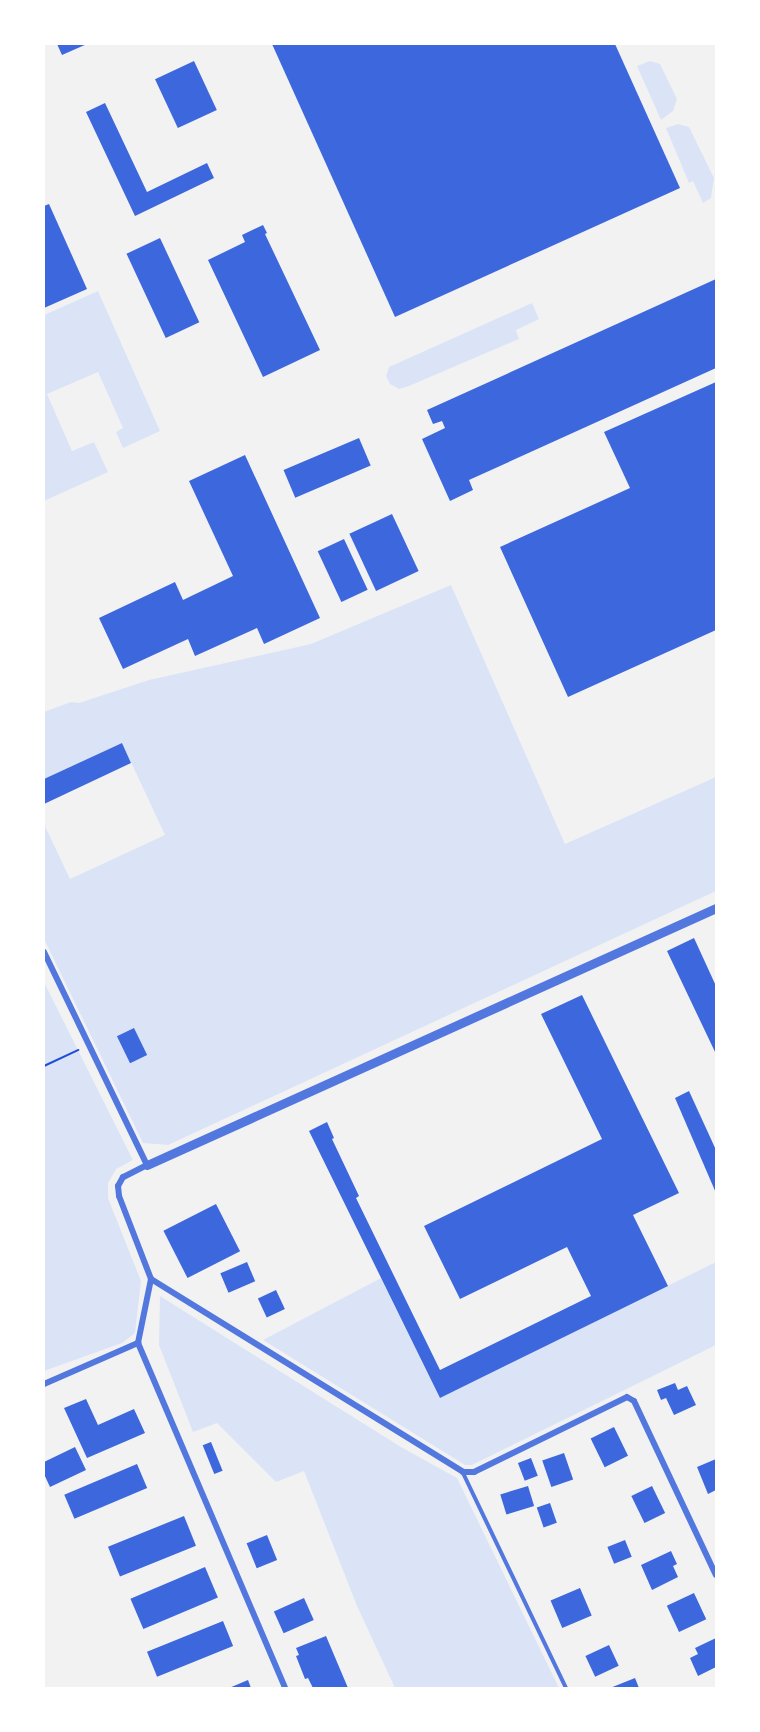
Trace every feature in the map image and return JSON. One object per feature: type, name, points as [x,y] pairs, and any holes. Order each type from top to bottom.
[{"type":"street","points":[[285,1689],[138,1343],[151,1279],[118,1196],[118,1186],[123,1177],[147,1165],[717,908]]},
{"type":"street","points":[[44,952],[147,1165]]},
{"type":"street","points":[[151,1279],[463,1472],[474,1472],[627,1397],[634,1401],[717,1575]]},
{"type":"street","points":[[44,1384],[138,1343]]},
{"type":"lane","points":[[463,1472],[566,1689]]},
{"type":"path","points":[[44,1066],[89,1045]]},
{"type":"shaded area","points":[[650,61],[660,64],[677,99],[673,111],[661,120],[637,66]]},
{"type":"shaded area","points":[[678,124],[689,127],[714,178],[711,198],[703,203],[693,181],[689,183],[666,128]]},
{"type":"shaded area","points":[[98,291],[160,431],[123,448],[116,432],[123,428],[98,372],[47,394],[72,451],[94,442],[108,472],[44,501],[44,315]]},
{"type":"shaded area","points":[[532,303],[539,319],[516,330],[519,339],[409,386],[399,389],[390,384],[386,376],[389,367]]},
{"type":"shaded area","points":[[451,585],[565,844],[716,777],[716,891],[168,1145],[143,1143],[44,939],[44,824],[70,879],[165,835],[122,743],[44,779],[44,712],[149,680],[311,644]]},
{"type":"shaded area","points":[[44,982],[133,1160],[116,1169],[108,1183],[108,1198],[141,1281],[135,1333],[122,1343],[44,1371]]},
{"type":"shaded area","points":[[716,1262],[716,1345],[472,1465],[465,1465],[263,1340],[381,1278],[440,1398]]},
{"type":"shaded area","points":[[160,1296],[401,1447],[457,1478],[559,1688],[395,1688],[357,1606],[304,1471],[276,1482],[217,1423],[193,1432],[159,1345]]},
{"type":"building","points":[[57,44],[87,44],[62,55]]},
{"type":"building","points":[[272,44],[615,44],[680,188],[395,317]]},
{"type":"building","points":[[194,61],[217,110],[178,128],[155,79]]},
{"type":"building","points":[[105,103],[147,192],[207,163],[214,178],[135,216],[86,112]]},
{"type":"building","points":[[49,204],[87,289],[44,308],[44,206]]},
{"type":"building","points":[[263,225],[267,233],[265,234],[320,350],[263,377],[208,260],[245,242],[242,235]]},
{"type":"building","points":[[160,238],[199,322],[166,338],[126,254]]},
{"type":"building","points":[[716,279],[716,368],[469,480],[473,490],[450,501],[422,439],[445,428],[442,421],[433,424],[427,410]]},
{"type":"building","points":[[716,382],[716,630],[568,697],[500,547],[630,488],[604,432]]},
{"type":"building","points":[[359,438],[371,466],[295,498],[284,470]]},
{"type":"building","points":[[245,455],[320,618],[264,644],[257,628],[195,656],[188,639],[123,669],[99,618],[175,582],[183,600],[233,576],[189,481]]},
{"type":"building","points":[[392,514],[419,571],[376,591],[349,534]]},
{"type":"building","points":[[344,539],[368,590],[341,602],[318,551]]},
{"type":"building","points":[[122,743],[131,763],[44,804],[44,779]]},
{"type":"building","points":[[694,938],[716,986],[716,1054],[667,951]]},
{"type":"building","points":[[582,995],[679,1193],[633,1215],[668,1286],[440,1398],[309,1131],[327,1122],[334,1138],[332,1139],[359,1196],[356,1198],[440,1370],[591,1296],[567,1247],[460,1299],[424,1226],[602,1139],[541,1014]]},
{"type":"building","points":[[134,1028],[147,1055],[130,1063],[117,1036]]},
{"type":"building","points":[[689,1091],[716,1150],[716,1193],[675,1098]]},
{"type":"building","points":[[216,1204],[240,1251],[187,1278],[163,1231]]},
{"type":"building","points":[[247,1262],[255,1281],[229,1293],[220,1273]]},
{"type":"building","points":[[276,1290],[285,1309],[267,1317],[258,1298]]},
{"type":"building","points":[[675,1383],[678,1390],[687,1386],[696,1405],[674,1415],[666,1398],[661,1400],[657,1390]]},
{"type":"building","points":[[86,1399],[98,1425],[134,1409],[145,1433],[87,1458],[64,1408]]},
{"type":"building","points":[[614,1427],[628,1456],[605,1467],[591,1438]]},
{"type":"building","points":[[211,1442],[223,1471],[214,1474],[203,1445]]},
{"type":"building","points":[[75,1447],[86,1470],[50,1487],[44,1474],[44,1462]]},
{"type":"building","points":[[564,1453],[573,1479],[551,1487],[542,1460]]},
{"type":"building","points":[[531,1458],[538,1476],[525,1481],[518,1463]]},
{"type":"building","points":[[716,1459],[716,1490],[708,1494],[697,1467]]},
{"type":"building","points":[[137,1464],[147,1488],[74,1519],[64,1495]]},
{"type":"building","points":[[528,1486],[534,1506],[506,1515],[500,1494]]},
{"type":"building","points":[[652,1486],[665,1513],[644,1523],[631,1496]]},
{"type":"building","points":[[550,1503],[557,1523],[544,1527],[537,1508]]},
{"type":"building","points":[[184,1516],[196,1546],[120,1576],[108,1547]]},
{"type":"building","points":[[267,1535],[277,1560],[257,1568],[247,1543]]},
{"type":"building","points":[[625,1540],[632,1557],[614,1564],[607,1547]]},
{"type":"building","points":[[671,1551],[677,1564],[673,1566],[678,1577],[652,1590],[641,1565]]},
{"type":"building","points":[[205,1567],[218,1597],[143,1629],[130,1599]]},
{"type":"building","points":[[580,1588],[592,1616],[562,1628],[551,1601]]},
{"type":"building","points":[[694,1593],[706,1619],[679,1632],[667,1606]]},
{"type":"building","points":[[304,1598],[314,1620],[284,1633],[274,1611]]},
{"type":"building","points":[[223,1621],[233,1646],[157,1677],[147,1652]]},
{"type":"building","points":[[326,1636],[348,1688],[313,1688],[308,1678],[305,1679],[296,1656],[299,1655],[296,1648]]},
{"type":"building","points":[[716,1638],[716,1667],[698,1676],[690,1658],[698,1654],[695,1648]]},
{"type":"building","points":[[609,1645],[619,1666],[595,1677],[585,1656]]},
{"type":"building","points":[[635,1678],[639,1688],[610,1688]]},
{"type":"building","points":[[248,1680],[251,1688],[229,1688]]}]
